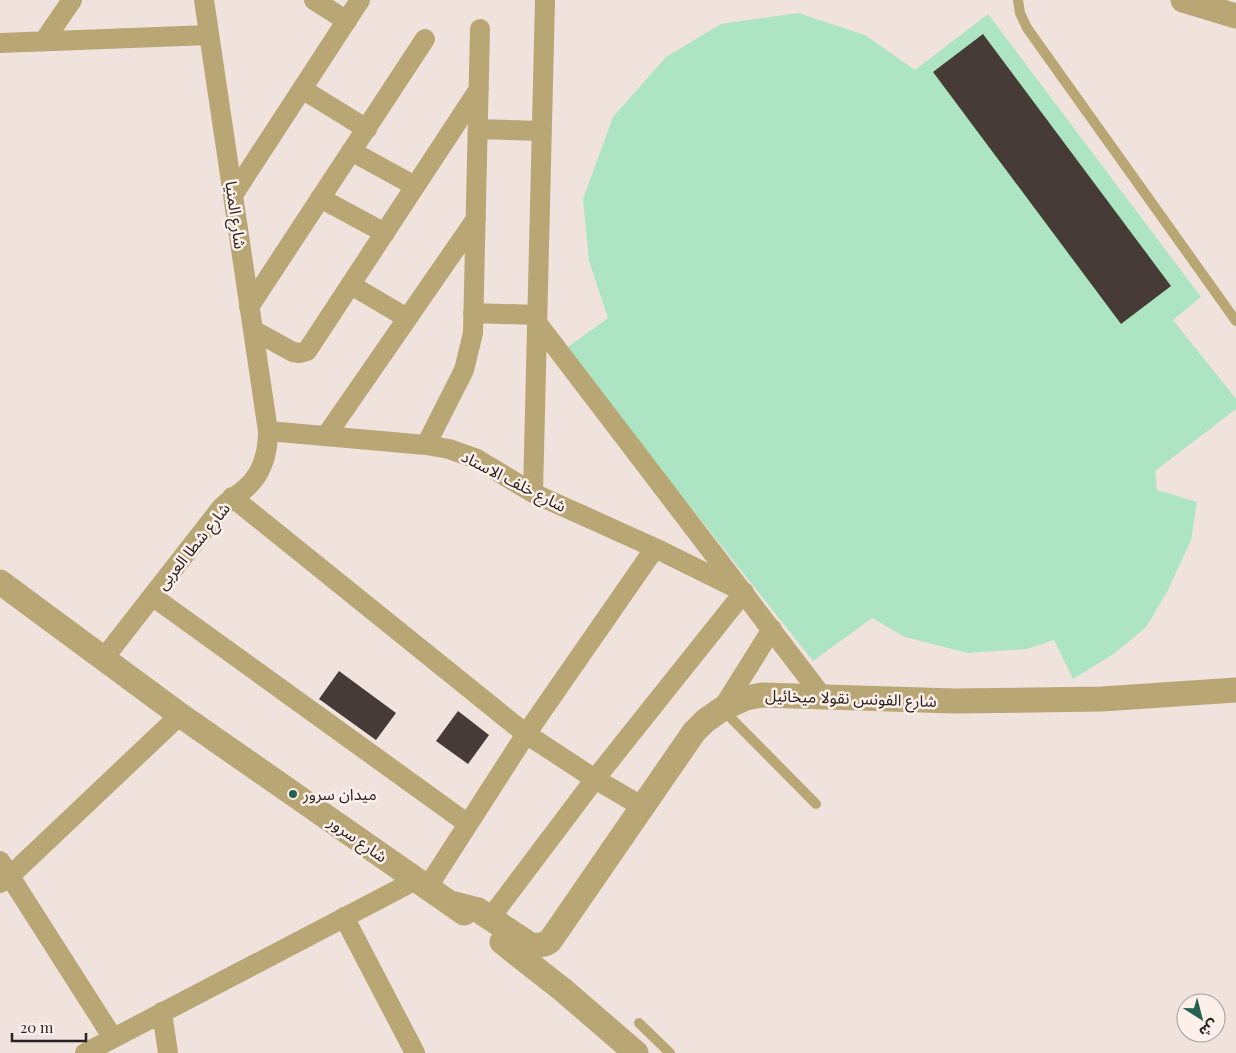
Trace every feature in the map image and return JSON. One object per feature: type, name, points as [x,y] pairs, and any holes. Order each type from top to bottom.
[{"type":"street","points":[[44,41],[72,0]]},
{"type":"street","name":"شارع المنيا","points":[[204,0],[268,431]]},
{"type":"street","points":[[314,0],[347,21]]},
{"type":"street","points":[[233,195],[360,0]]},
{"type":"street","points":[[533,493],[545,0]]},
{"type":"street","points":[[1183,0],[1236,16]]},
{"type":"street","points":[[426,445],[464,370],[473,332],[480,29]]},
{"type":"street","points":[[0,43],[209,35]]},
{"type":"street","points":[[249,307],[425,40]]},
{"type":"street","points":[[302,89],[367,129]]},
{"type":"street","points":[[253,330],[293,352],[307,351],[479,89]]},
{"type":"street","points":[[478,129],[542,131]]},
{"type":"street","points":[[351,151],[415,186]]},
{"type":"street","points":[[320,198],[385,233]]},
{"type":"street","points":[[326,436],[476,219]]},
{"type":"street","points":[[351,285],[407,318]]},
{"type":"street","points":[[473,313],[538,319],[822,696]]},
{"type":"street","name":"شارع خلف الاستاد","points":[[268,431],[426,445],[449,449],[477,459],[533,493],[655,548],[744,592]]},
{"type":"street","name":"شارع شطا العربى","points":[[104,658],[221,508],[232,497],[246,488],[256,476],[264,462],[268,447],[268,431]]},
{"type":"street","points":[[232,497],[526,734],[595,780],[643,807]]},
{"type":"street","points":[[85,1053],[344,917],[422,884],[468,824],[526,734],[655,548]]},
{"type":"street","name":"شارع سرور","points":[[0,582],[180,715],[450,904],[511,939],[563,990],[636,1053]]},
{"type":"street","points":[[491,917],[595,780],[744,592]]},
{"type":"street","points":[[152,596],[468,824]]},
{"type":"street","points":[[722,709],[772,629]]},
{"type":"street","name":"شارع الفونس نقولا ميخائيل","points":[[450,904],[478,910],[491,917],[511,939],[532,946],[538,946],[550,941],[694,732],[705,721],[722,709],[746,698],[762,695],[974,701],[1102,699],[1236,690]]},
{"type":"street","points":[[114,1038],[3,873],[180,715]]},
{"type":"street","points":[[344,917],[416,1053]]},
{"type":"street","points":[[162,1012],[168,1053]]},
{"type":"lane","points":[[1018,0],[1020,13],[1027,28],[1236,321]]},
{"type":"lane","points":[[722,709],[816,804]]},
{"type":"lane","points":[[639,1022],[670,1053]]},
{"type":"green space","points":[[798,13],[865,35],[915,70],[988,14],[1201,297],[1173,320],[1236,399],[1236,409],[1155,471],[1157,490],[1197,502],[1191,540],[1167,592],[1146,627],[1115,653],[1073,679],[1054,640],[1027,649],[968,653],[905,637],[872,618],[813,661],[565,349],[608,318],[589,261],[583,199],[613,117],[666,57],[721,24]]},
{"type":"building","points":[[983,34],[1171,286],[1121,324],[933,72]]},
{"type":"building","points":[[339,671],[396,713],[376,740],[319,699]]},
{"type":"building","points":[[458,711],[489,735],[468,764],[436,741]]},
{"type":"place","name":"ميدان سرور","points":[[293,794]]}]
